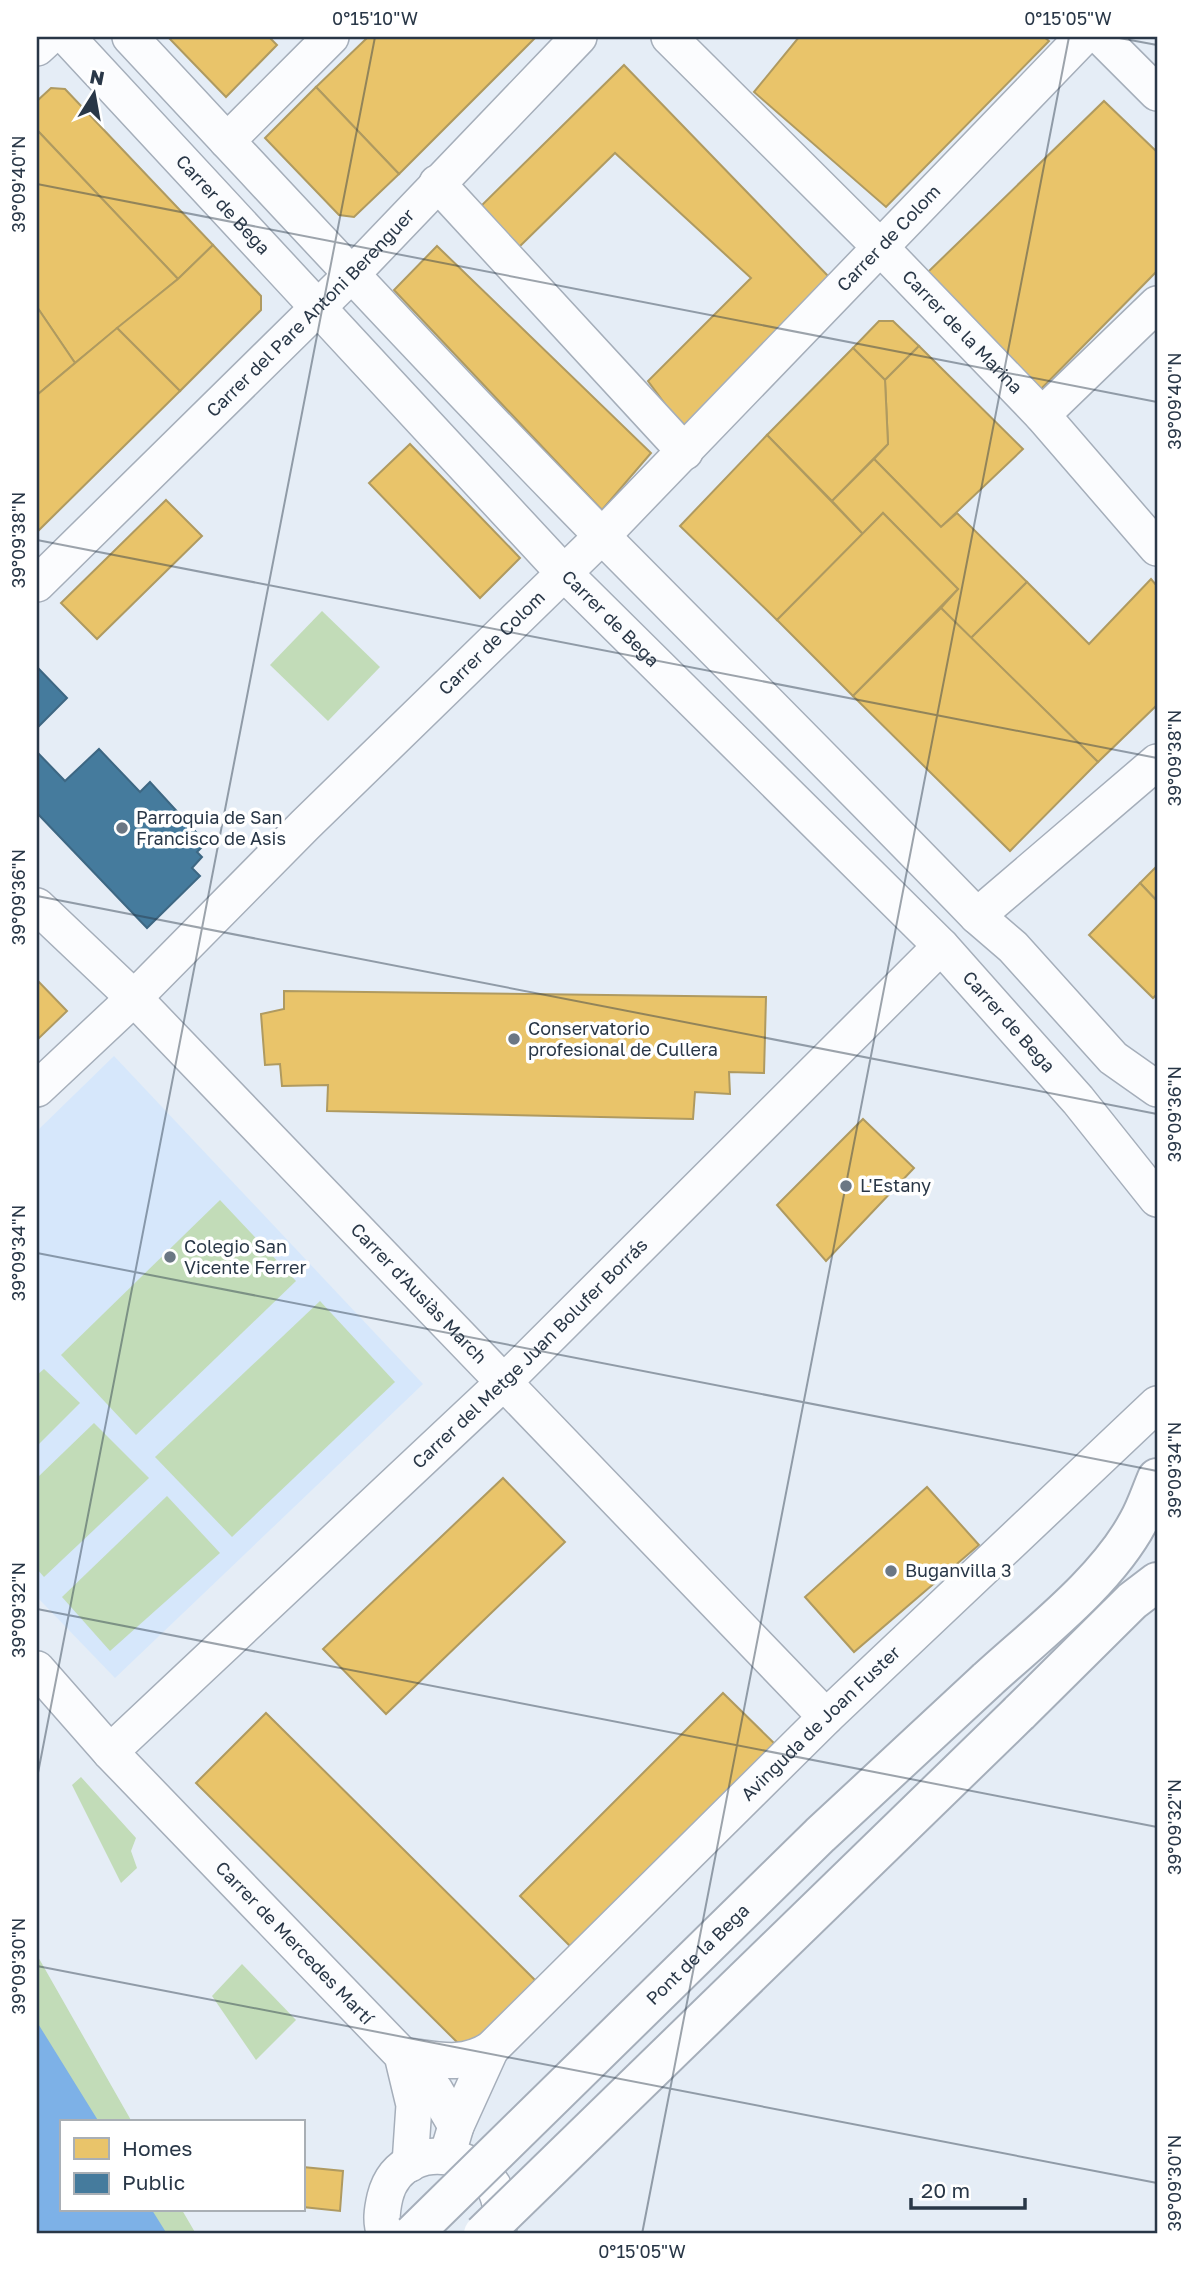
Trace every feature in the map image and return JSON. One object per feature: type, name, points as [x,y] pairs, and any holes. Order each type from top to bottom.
[{"type":"street","points":[[37,48],[49,37]]},
{"type":"street","name":"Carrer de Bega","points":[[67,37],[564,573],[941,946],[1078,1100],[1157,1199]]},
{"type":"street","points":[[130,37],[602,536],[746,678],[977,916],[1013,947],[1112,1058],[1157,1089]]},
{"type":"street","points":[[228,141],[331,37]]},
{"type":"street","name":"Carrer del Pare Antoni Berenguer","points":[[37,584],[352,274],[579,37]]},
{"type":"street","name":"Carrer de la Marina","points":[[669,37],[880,247],[1042,415],[1157,548]]},
{"type":"street","name":"Carrer de Colom","points":[[37,1089],[134,998],[305,825],[602,536],[1083,37]]},
{"type":"street","points":[[1101,37],[1157,93]]},
{"type":"street","points":[[437,183],[685,452]]},
{"type":"street","points":[[1042,415],[1157,304]]},
{"type":"street","points":[[977,916],[1157,762]]},
{"type":"street","name":"Carrer d'Ausiàs March","points":[[37,906],[134,998],[826,1717]]},
{"type":"street","name":"Carrer del Metge Juan Bolufer Borrás","points":[[110,1752],[504,1382],[941,946]]},
{"type":"street","name":"Avinguda de Joan Fuster","points":[[491,2049],[826,1717],[1157,1404]]},
{"type":"street","name":"Pont de la Bega","points":[[391,2233],[1074,1600],[1105,1567],[1138,1524],[1157,1478]]},
{"type":"street","points":[[483,2234],[1132,1601],[1157,1582]]},
{"type":"street","name":"Carrer de Mercedes Martí","points":[[37,1669],[110,1752],[435,2090],[452,2141]]},
{"type":"street","points":[[410,2164],[414,2105],[402,2055],[461,2062],[474,2060],[491,2049]]},
{"type":"street","points":[[391,2233],[382,2210],[386,2192],[396,2176],[410,2164],[428,2157],[452,2141],[491,2049]]},
{"type":"street","points":[[452,2141],[466,2161],[482,2172],[494,2187],[500,2205],[497,2234]]},
{"type":"shaded area","name":"Colegio San Vicente Ferrer","points":[[114,1056],[423,1384],[115,1678],[37,1597],[37,1131]]},
{"type":"green space","points":[[322,611],[380,667],[328,721],[270,665]]},
{"type":"green space","points":[[220,1200],[296,1281],[136,1435],[61,1355]]},
{"type":"green space","points":[[320,1301],[395,1382],[232,1537],[155,1457]]},
{"type":"green space","points":[[44,1369],[80,1403],[37,1446],[37,1375]]},
{"type":"green space","points":[[94,1423],[149,1478],[44,1577],[37,1569],[37,1478]]},
{"type":"green space","points":[[167,1496],[220,1553],[110,1651],[62,1597]]},
{"type":"green space","points":[[81,1777],[136,1838],[131,1851],[137,1868],[121,1883],[72,1785]]},
{"type":"green space","points":[[37,1955],[131,2120],[60,2120],[60,2212],[183,2212],[196,2234],[37,2234]]},
{"type":"green space","points":[[242,1964],[296,2020],[256,2060],[212,1996]]},
{"type":"water","points":[[37,2022],[98,2120],[60,2120],[60,2212],[153,2212],[167,2234],[37,2234]]},
{"type":"building: Homes","points":[[168,37],[269,37],[277,45],[226,97]]},
{"type":"building: Homes","points":[[368,37],[536,37],[399,174],[316,87]]},
{"type":"building: Homes","points":[[799,37],[1044,37],[1049,41],[886,207],[754,92]]},
{"type":"building: Homes","points":[[624,65],[831,279],[685,431],[648,381],[751,278],[615,153],[515,251],[480,207]]},
{"type":"building: Homes","points":[[316,87],[399,174],[354,217],[339,215],[265,138]]},
{"type":"building: Homes","points":[[51,88],[65,89],[213,245],[178,279],[37,130],[37,101]]},
{"type":"building: Homes","points":[[1104,101],[1157,152],[1157,271],[1041,389],[928,272]]},
{"type":"building: Homes","points":[[37,130],[178,279],[75,363],[37,307]]},
{"type":"building: Homes","points":[[213,245],[261,296],[261,310],[180,391],[117,328],[178,279]]},
{"type":"building: Homes","points":[[437,246],[651,453],[602,510],[394,290]]},
{"type":"building: Homes","points":[[37,307],[75,363],[37,395]]},
{"type":"building: Homes","points":[[879,321],[893,321],[919,346],[885,380],[853,348]]},
{"type":"building: Homes","points":[[117,328],[180,391],[37,532],[37,395]]},
{"type":"building: Homes","points":[[919,346],[1023,449],[941,527],[874,459],[888,444],[885,380]]},
{"type":"building: Homes","points":[[853,348],[885,380],[888,444],[832,501],[767,435]]},
{"type":"building: Homes","points":[[767,435],[863,534],[777,620],[680,526]]},
{"type":"building: Homes","points":[[410,444],[520,558],[480,598],[369,483]]},
{"type":"building: Homes","points":[[874,459],[941,527],[957,513],[1027,582],[971,638],[941,608],[958,589],[883,513],[863,534],[832,501]]},
{"type":"building: Homes","points":[[166,500],[202,536],[97,639],[61,603]]},
{"type":"building: Homes","points":[[883,513],[958,589],[853,696],[777,620]]},
{"type":"building: Homes","points":[[1151,579],[1157,586],[1157,705],[1098,762],[971,638],[1027,582],[1089,644]]},
{"type":"building: Homes","points":[[941,608],[1098,762],[1010,851],[853,696]]},
{"type":"building: Homes","points":[[1157,866],[1157,901],[1140,883]]},
{"type":"building: Homes","points":[[1140,883],[1157,901],[1157,994],[1153,998],[1089,935]]},
{"type":"building: Homes","points":[[37,980],[67,1011],[37,1040]]},
{"type":"building: Homes","name":"Conservatorio profesional de Cullera","points":[[284,991],[766,997],[764,1073],[729,1072],[730,1094],[695,1092],[693,1119],[327,1111],[328,1085],[282,1086],[280,1064],[265,1065],[261,1014],[284,1009]]},
{"type":"building: Homes","name":"L'Estany","points":[[863,1119],[914,1168],[826,1261],[777,1205]]},
{"type":"building: Homes","points":[[503,1478],[565,1542],[386,1714],[323,1649]]},
{"type":"building: Homes","name":"Buganvilla 3","points":[[927,1487],[979,1545],[854,1652],[805,1597]]},
{"type":"building: Homes","points":[[723,1693],[778,1747],[574,1950],[520,1896]]},
{"type":"building: Homes","points":[[266,1713],[538,1983],[468,2053],[196,1783]]},
{"type":"building: Homes","points":[[304,2167],[343,2171],[340,2211],[304,2207]]},
{"type":"building: Public","points":[[37,667],[67,698],[37,728]]},
{"type":"building: Public","name":"Parroquia de San Francisco de Asis","points":[[99,749],[140,792],[150,782],[206,843],[197,852],[202,857],[192,868],[200,876],[147,928],[37,813],[37,752],[65,781]]},
{"type":"place","name":"Parroquia de San Francisco de Asis","points":[[122,828]]},
{"type":"place","name":"Conservatorio profesional de Cullera","points":[[514,1039]]},
{"type":"place","name":"L'Estany","points":[[846,1186]]},
{"type":"place","name":"Colegio San Vicente Ferrer","points":[[170,1257]]},
{"type":"place","name":"Buganvilla 3","points":[[891,1571]]}]
